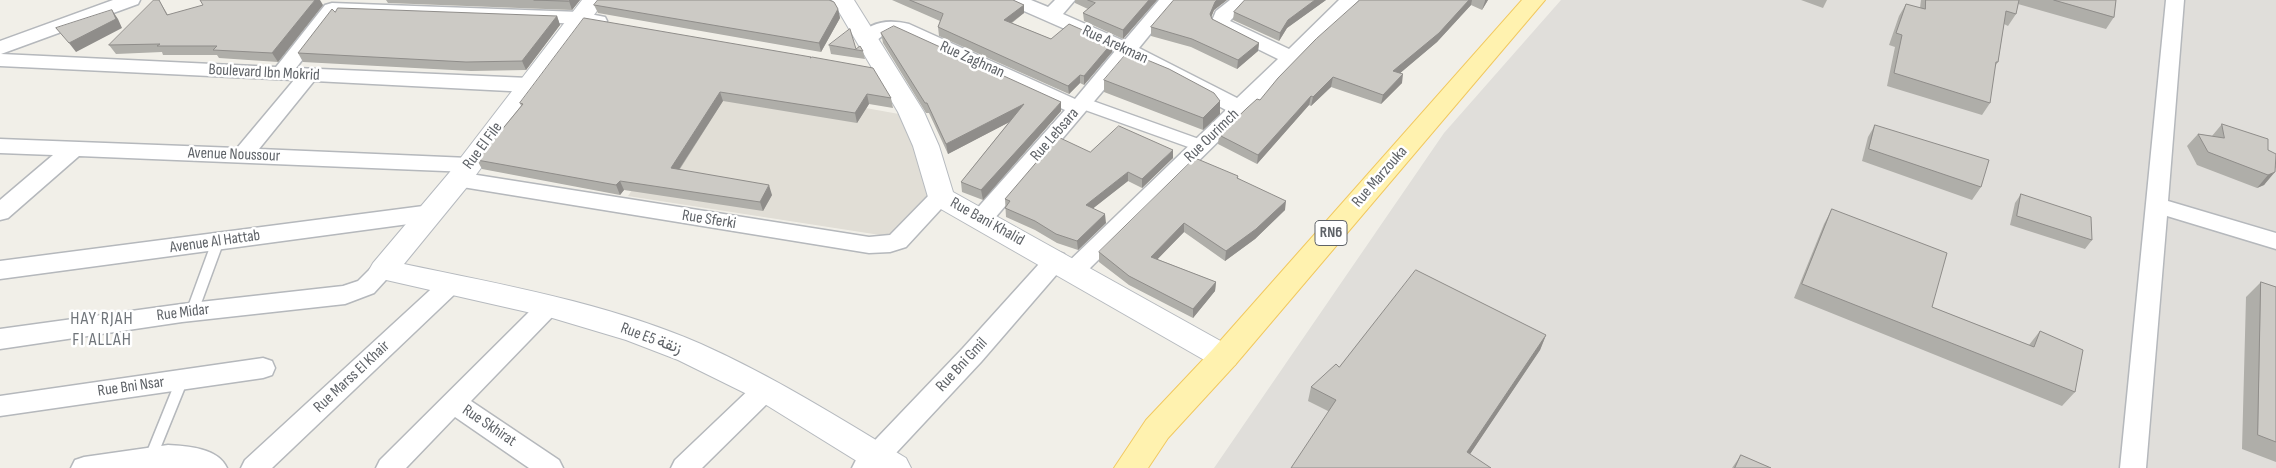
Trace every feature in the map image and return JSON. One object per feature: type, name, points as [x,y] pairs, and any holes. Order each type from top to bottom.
[{"type":"main road","name":"Rue Marzouka","points":[[1130,468],[1157,429],[1224,357],[1534,0]]},
{"type":"street","points":[[0,48],[131,0]]},
{"type":"street","name":"Rue Arekman","points":[[1015,0],[1127,49],[1241,109]]},
{"type":"street","points":[[1050,16],[1066,0]]},
{"type":"street","name":"Rue Lebsara","points":[[981,218],[1169,0]]},
{"type":"street","points":[[1241,0],[1223,15],[1220,23],[1290,56]]},
{"type":"street","name":"Rue Ourimch","points":[[1065,265],[1202,146],[1241,109],[1290,56],[1350,0]]},
{"type":"street","points":[[2133,468],[2175,0]]},
{"type":"street","name":"Rue Bani Khalid","points":[[842,1],[867,39],[877,70],[911,112],[926,146],[941,197],[1065,265],[1224,357]]},
{"type":"street","points":[[282,74],[329,4],[587,9],[618,25]]},
{"type":"street","name":"Rue El File","points":[[374,279],[464,172],[587,9]]},
{"type":"street","name":"Rue Zaghnan","points":[[867,39],[882,27],[902,28],[1080,105]]},
{"type":"street","name":"Boulevard Ibn Mokrid","points":[[0,60],[529,85]]},
{"type":"street","points":[[243,156],[308,76]]},
{"type":"street","name":"Avenue Noussour","points":[[0,146],[243,156],[464,172]]},
{"type":"street","points":[[0,212],[74,148]]},
{"type":"street","name":"Rue Sferki","points":[[464,172],[869,245],[890,244],[898,241],[941,197]]},
{"type":"street","points":[[2156,205],[2276,241]]},
{"type":"street","name":"Avenue Al Hattab","points":[[0,270],[431,213]]},
{"type":"street","name":"Rue Bni Gmil","points":[[879,464],[972,355],[1065,265]]},
{"type":"street","name":"Rue E5 زنقة","points":[[374,279],[449,286],[549,306],[633,331],[689,352],[766,389],[879,464]]},
{"type":"street","name":"Rue Midar","points":[[0,339],[192,312],[345,295],[374,279]]},
{"type":"street","name":"Rue Marss El Khair","points":[[254,468],[449,286]]},
{"type":"street","points":[[389,468],[549,306]]},
{"type":"street","name":"Rue Bni Nsar","points":[[0,406],[263,368]]},
{"type":"street","points":[[684,468],[766,389]]},
{"type":"street","name":"Rue Skhirat","points":[[453,402],[550,468]]},
{"type":"street","points":[[84,468],[168,456],[193,458],[214,468]]},
{"type":"lane","points":[[1080,105],[1202,146]]},
{"type":"lane","points":[[192,312],[218,241]]},
{"type":"lane","points":[[150,459],[182,380]]},
{"type":"shaded area","points":[[1561,0],[2276,0],[2276,468],[1214,468],[1444,133]]},
{"type":"shaded area","points":[[705,79],[910,116],[930,198],[893,237],[628,196]]},
{"type":"building","points":[[154,0],[159,0],[167,15],[203,5],[200,0],[315,0],[272,53],[213,50],[217,46],[109,45]]},
{"type":"building","points":[[534,0],[570,0],[569,1]]},
{"type":"building","points":[[598,0],[829,0],[834,2],[838,9],[819,43],[594,5]]},
{"type":"building","points":[[910,0],[1013,0],[1024,5],[1004,20],[1051,39],[1069,24],[1112,43],[1084,76],[1080,75],[1068,86],[938,27],[943,14]]},
{"type":"building","points":[[1088,0],[1149,0],[1123,30],[1083,13],[1095,3]]},
{"type":"building","points":[[1174,0],[1217,0],[1210,14],[1212,19],[1259,43],[1238,60],[1192,39],[1151,27]]},
{"type":"building","points":[[1245,0],[1315,0],[1288,20],[1280,33],[1234,12]]},
{"type":"building","points":[[1360,0],[1469,0],[1439,33],[1393,71],[1403,74],[1383,95],[1333,77],[1313,97],[1311,96],[1258,155],[1219,135],[1257,99],[1260,100],[1278,78],[1316,39]]},
{"type":"building","points":[[1926,0],[2019,0],[2016,14],[2006,11],[1990,103],[1894,73],[1902,35],[1896,33],[1906,4],[1925,9]]},
{"type":"building","points":[[2054,0],[2116,0],[2114,17]]},
{"type":"building","points":[[338,8],[557,16],[522,61],[466,62],[298,53],[332,9],[335,12]]},
{"type":"building","points":[[112,10],[116,19],[69,43],[56,28]]},
{"type":"building","points":[[584,18],[873,68],[891,98],[867,94],[855,113],[720,92],[671,168],[769,185],[760,202],[620,181],[616,185],[477,160],[523,104],[520,103]]},
{"type":"building","points":[[894,26],[1061,102],[981,190],[961,182],[1024,104],[946,144],[927,103],[925,103],[881,33]]},
{"type":"building","points":[[850,29],[856,49],[860,46],[863,51],[829,45]]},
{"type":"building","points":[[1128,52],[1169,69],[1214,93],[1220,101],[1203,118],[1104,80]]},
{"type":"building","points":[[2222,124],[2268,139],[2268,150],[2276,154],[2275,172],[2268,175],[2208,152],[2198,134],[2224,138]]},
{"type":"building","points":[[1875,125],[1989,160],[1981,187],[1869,149]]},
{"type":"building","points":[[1119,126],[1173,150],[1142,179],[1128,172],[1086,205],[1105,214],[1077,241],[1056,234],[1035,221],[1005,208],[1010,201],[1005,199],[1058,137],[1090,152]]},
{"type":"building","points":[[1195,158],[1238,176],[1237,178],[1286,201],[1256,229],[1226,251],[1184,223],[1151,257],[1216,282],[1193,309],[1129,276],[1099,252]]},
{"type":"building","points":[[2021,194],[2091,217],[2092,240],[2017,216]]},
{"type":"building","points":[[1832,209],[1947,253],[1932,307],[2034,347],[2040,331],[2083,350],[2075,392],[1802,284]]},
{"type":"building","points":[[1416,270],[1546,335],[1467,452],[1491,468],[1291,468],[1336,400],[1311,387],[1336,364],[1339,367]]},
{"type":"building","points":[[2261,282],[2276,287],[2276,442],[2258,435]]},
{"type":"building","points":[[1741,455],[1771,468],[1735,468]]},
{"type":"district","name":"HAY RJAH FI ALLAH","points":[[102,329]]}]
